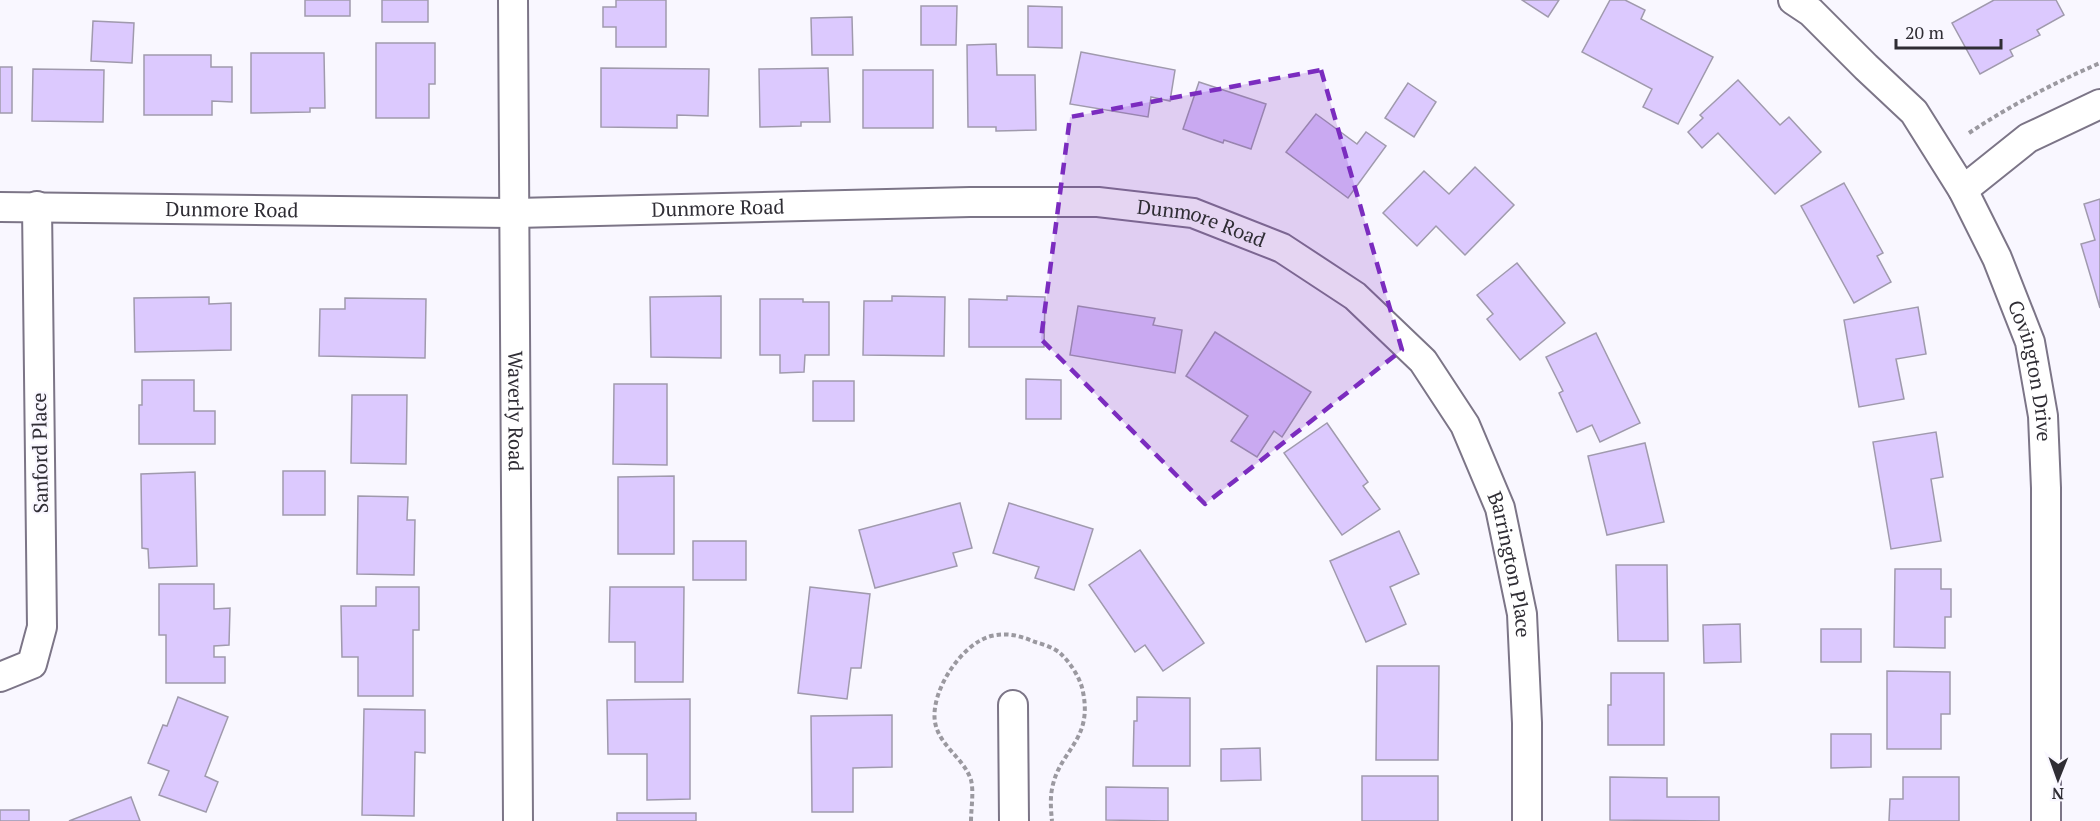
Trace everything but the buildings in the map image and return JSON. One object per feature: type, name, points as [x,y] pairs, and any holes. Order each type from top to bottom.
[{"type":"street","name":"Waverly Road","points":[[513,0],[518,821]]},
{"type":"street","name":"Covington Drive","points":[[1793,0],[1811,12],[1914,112],[1963,190],[1997,258],[2030,342],[2043,416],[2046,488],[2046,821]]},
{"type":"street","points":[[1963,190],[2028,138],[2100,104]]},
{"type":"street","name":"Dunmore Road","points":[[0,207],[516,213],[970,202],[1098,202],[1193,213],[1282,248],[1355,296],[1398,337]]},
{"type":"street","name":"Sanford Place","points":[[0,677],[32,664],[42,627],[37,207]]},
{"type":"street","name":"Barrington Place","points":[[1398,337],[1423,361],[1465,425],[1500,508],[1522,614],[1527,723],[1527,821]]},
{"type":"street","points":[[1013,705],[1014,821]]},
{"type":"path","points":[[1969,133],[2002,111],[2044,88],[2100,63]]},
{"type":"highlighted area","points":[[1321,70],[1402,350],[1205,504],[1041,339],[1070,117]]}]
